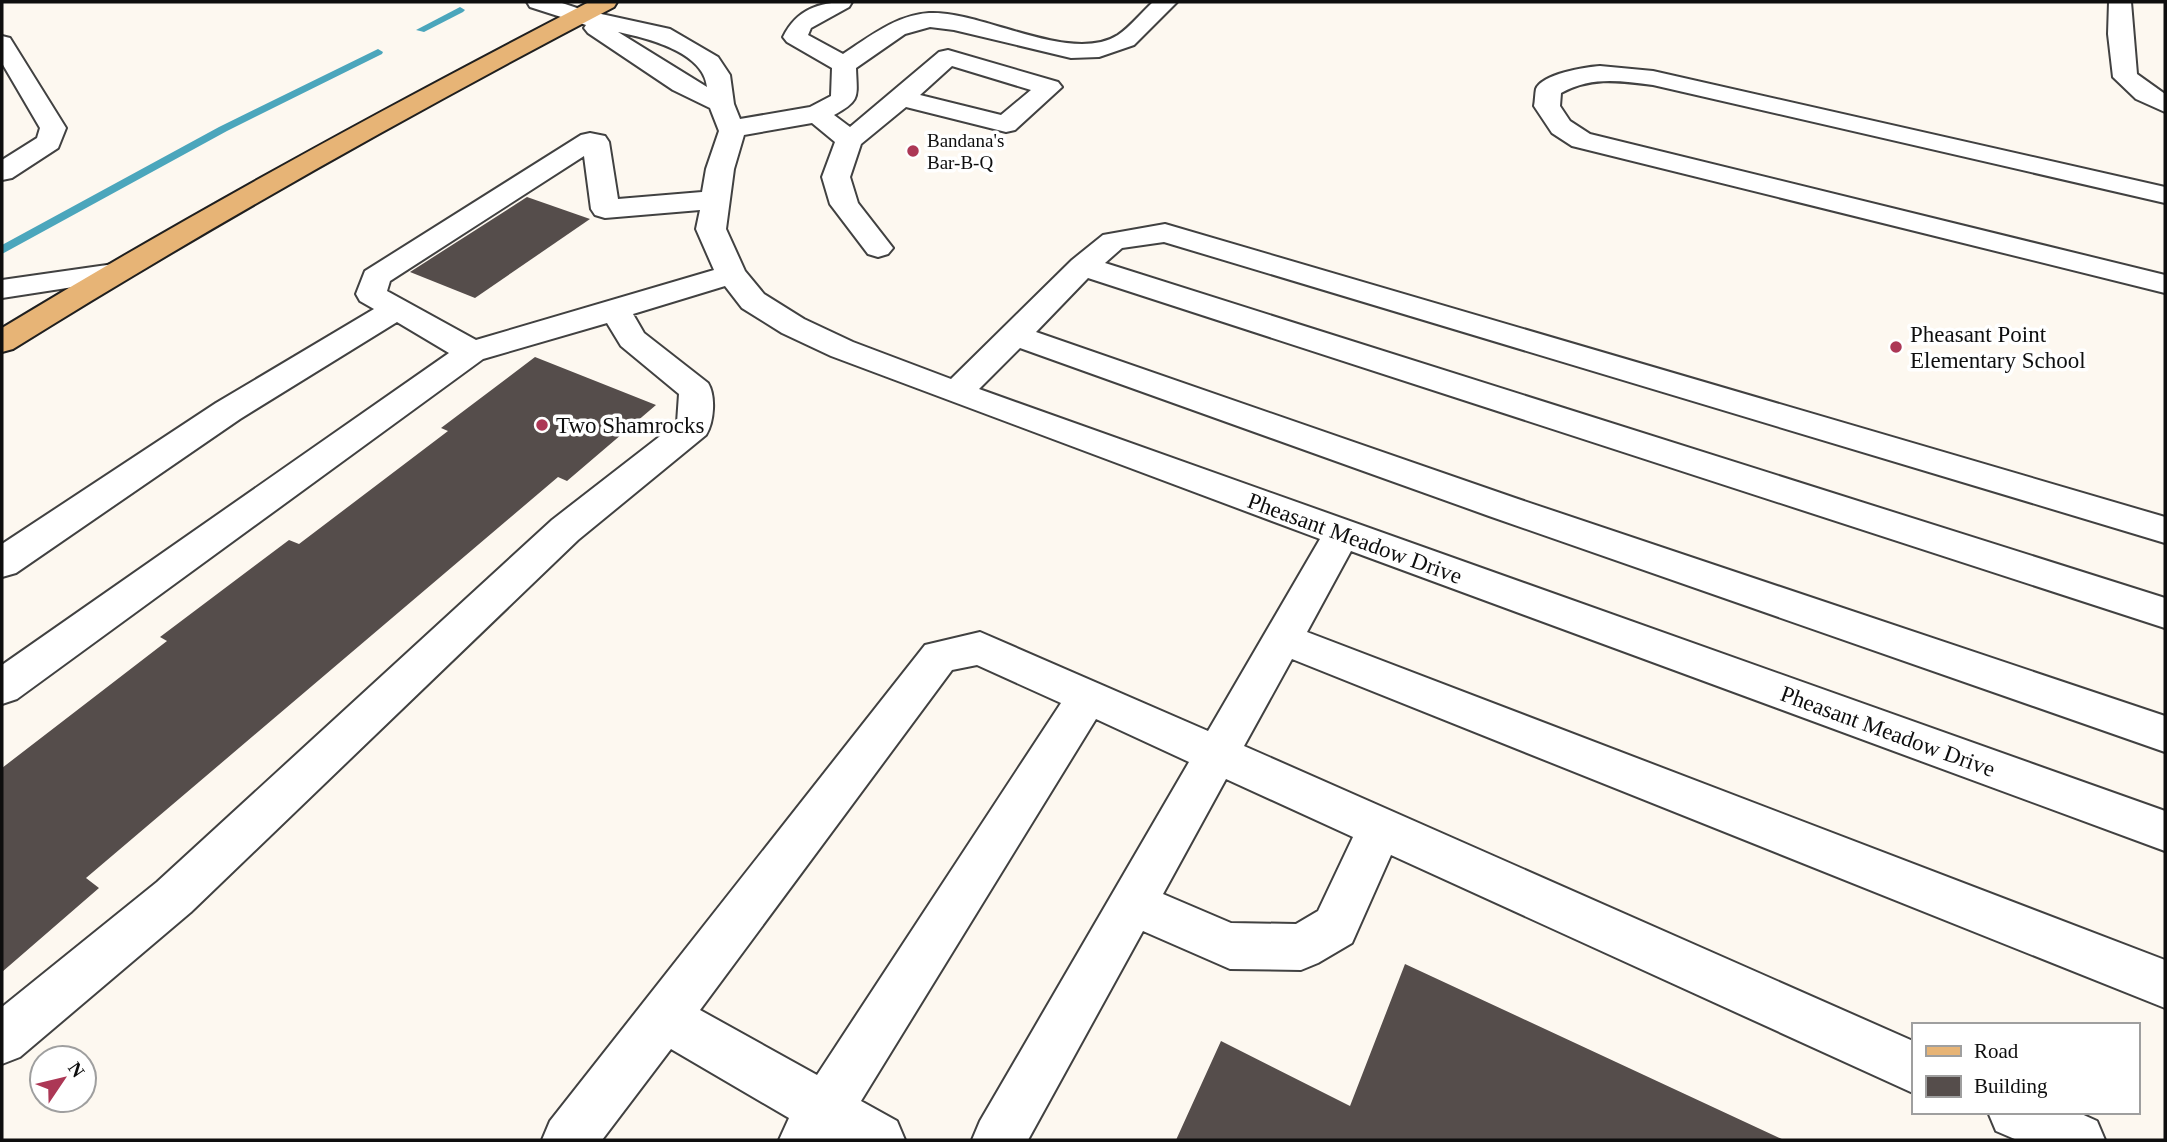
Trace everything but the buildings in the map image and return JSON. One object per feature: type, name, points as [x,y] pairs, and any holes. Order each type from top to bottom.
[{"type":"main road","points":[[2,342],[114,273],[426,96],[606,2]]},
{"type":"street","points":[[538,2],[577,16],[726,116],[817,114],[844,99],[844,65]]},
{"type":"street","points":[[841,2],[801,24],[795,37],[844,65]]},
{"type":"street","points":[[844,65],[897,29],[929,20],[954,23],[1072,51],[1099,50],[1126,40],[1166,2]]},
{"type":"street","points":[[2120,2],[2120,34],[2125,77],[2145,94],[2165,104]]},
{"type":"street","name":"Pheasant Meadow Drive","points":[[577,16],[662,34],[709,62],[718,75],[726,116],[711,229],[732,274],[753,301],[793,326],[842,349],[956,393],[2165,831]]},
{"type":"street","points":[[2,43],[53,128],[49,142],[2,172]]},
{"type":"street","points":[[878,248],[844,204],[836,177],[849,140],[875,122],[900,98],[948,57],[1049,87],[1006,124],[900,98]]},
{"type":"street","points":[[2165,195],[1653,78],[1603,72],[1571,76],[1549,89],[1546,106],[1561,127],[1581,140],[2165,284]]},
{"type":"street","points":[[817,114],[849,140]]},
{"type":"street","points":[[472,352],[371,294],[376,278],[590,141],[596,142],[606,209],[714,200]]},
{"type":"street","points":[[956,393],[1083,267],[1113,241],[1165,233],[2165,530]]},
{"type":"street","points":[[1083,267],[2165,613]]},
{"type":"street","points":[[2,289],[114,273]]},
{"type":"street","points":[[2,687],[472,352],[732,274]]},
{"type":"street","points":[[2,563],[228,411],[398,308]]},
{"type":"street","points":[[2,1039],[174,897],[565,530],[694,427],[696,391],[632,339],[615,310]]},
{"type":"street","points":[[1014,335],[1502,508],[2165,734]]},
{"type":"street","points":[[999,1140],[1342,533]]},
{"type":"street","points":[[1283,639],[2165,984]]},
{"type":"street","points":[[569,1140],[939,656],[980,648],[1912,1067]]},
{"type":"street","points":[[815,1125],[1088,697]]},
{"type":"street","points":[[1133,904],[1230,946],[1301,947],[1335,927],[1380,829]]},
{"type":"street","points":[[664,1017],[815,1125],[878,1140]]},
{"type":"street","points":[[2020,1114],[2078,1140]]},
{"type":"waterway","points":[[421,30],[460,10]]},
{"type":"waterway","points":[[2,250],[223,129],[378,52]]},
{"type":"place","name":"Bandana's Bar-B-Q","points":[[913,151]]},
{"type":"place","name":"Pheasant Point Elementary School","points":[[1896,347]]},
{"type":"place","name":"Two Shamrocks","points":[[542,425]]}]
